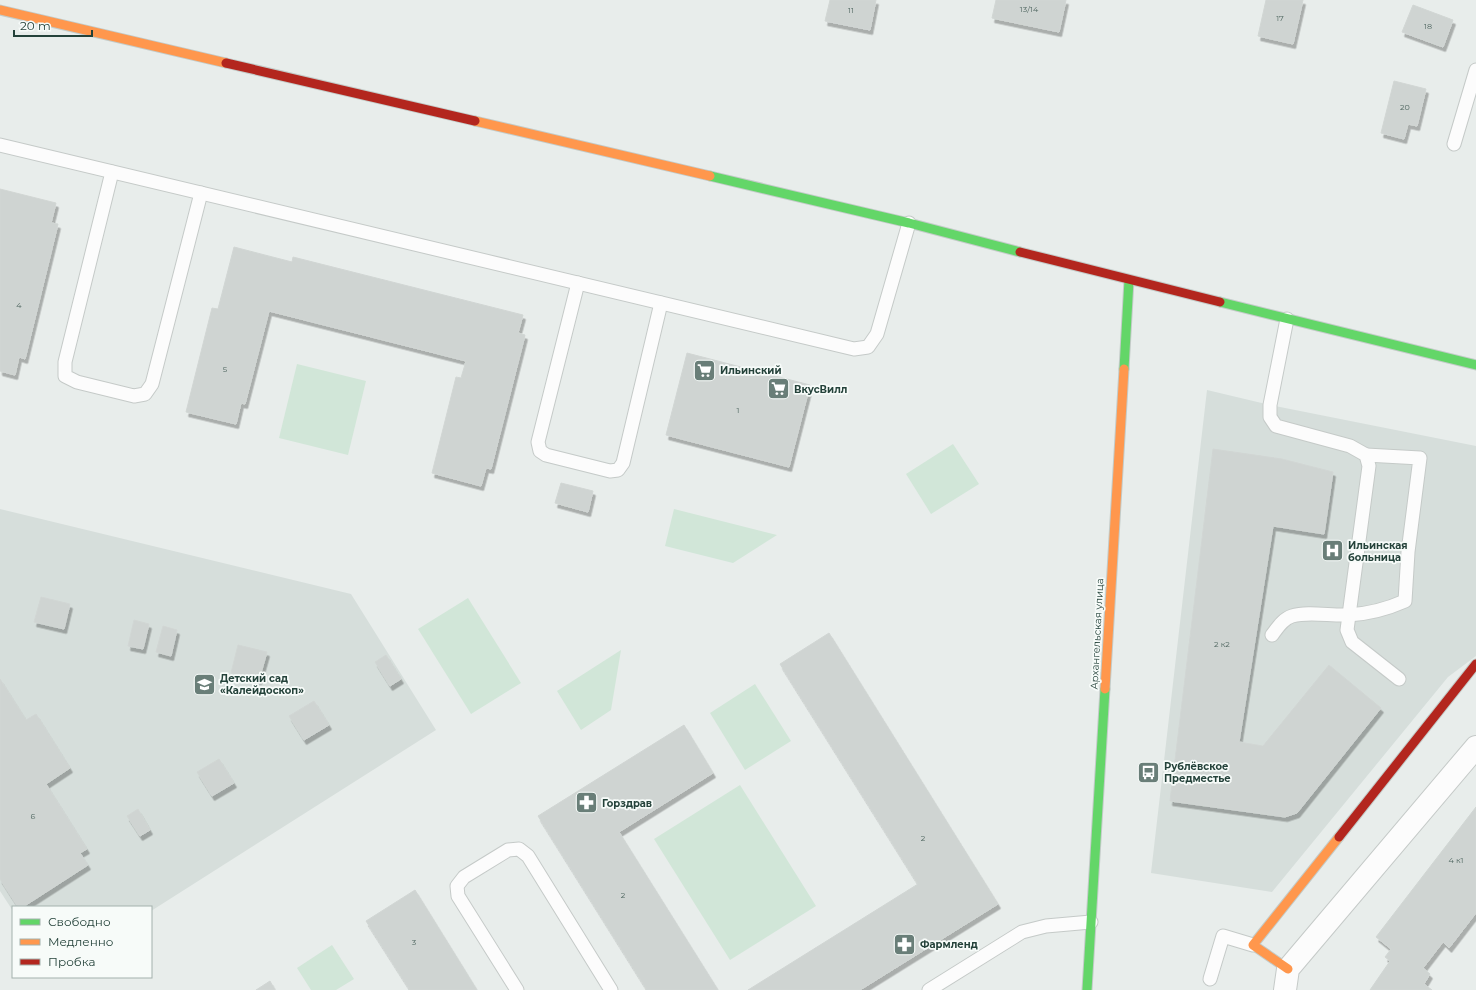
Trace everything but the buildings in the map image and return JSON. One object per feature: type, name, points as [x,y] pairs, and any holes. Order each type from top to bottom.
[{"type":"street","points":[[0,10],[909,223],[1128,280],[1476,365]]},
{"type":"street","name":"Архангельская улица","points":[[1086,990],[1128,280]]},
{"type":"street","points":[[1288,969],[1254,945],[1476,664]]},
{"type":"street","points":[[1284,990],[1288,969],[1476,747]]},
{"type":"lane","points":[[1454,144],[1476,70]]},
{"type":"lane","points":[[0,145],[854,348],[868,347],[877,334],[909,223]]},
{"type":"lane","points":[[112,172],[65,362],[65,376],[77,382],[134,396],[145,394],[152,384],[201,193]]},
{"type":"lane","points":[[578,283],[538,442],[540,450],[546,455],[610,471],[618,470],[623,463],[661,303]]},
{"type":"lane","points":[[1272,635],[1282,622],[1292,616],[1306,614],[1348,616],[1371,613],[1405,601],[1408,552],[1420,458],[1366,455],[1350,446],[1276,426],[1270,417],[1270,405],[1287,319]]},
{"type":"lane","points":[[1366,455],[1369,466],[1347,630],[1352,642],[1399,679]]},
{"type":"lane","points":[[517,990],[458,896],[457,886],[464,877],[508,850],[519,849],[528,856],[611,990]]},
{"type":"lane","points":[[929,990],[1022,932],[1046,926],[1090,922]]},
{"type":"lane","points":[[1210,979],[1223,936],[1254,945]]},
{"type":"shaded area","name":"Ильинская больница","points":[[1207,390],[1270,405],[1476,446],[1476,656],[1448,677],[1272,892],[1151,873]]},
{"type":"shaded area","name":"Детский сад «Калейдоскоп»","points":[[0,509],[351,594],[436,730],[152,910],[152,906],[12,906],[12,909],[0,891]]},
{"type":"green space","points":[[297,364],[366,381],[348,455],[279,438]]},
{"type":"green space","points":[[953,444],[979,484],[931,514],[906,474]]},
{"type":"green space","points":[[674,509],[777,535],[733,563],[665,546]]},
{"type":"green space","points":[[468,598],[521,683],[471,714],[418,629]]},
{"type":"green space","points":[[621,650],[611,710],[581,730],[557,691]]},
{"type":"green space","points":[[755,684],[791,741],[745,770],[710,713]]},
{"type":"green space","points":[[740,785],[816,906],[730,960],[654,839]]},
{"type":"green space","points":[[332,945],[354,979],[336,990],[311,990],[297,968]]},
{"type":"traffic: fast","points":[[710,176],[909,223],[1020,252]]},
{"type":"traffic: fast","points":[[1124,369],[1129,280]]},
{"type":"traffic: fast","points":[[1220,302],[1476,365]]},
{"type":"traffic: fast","points":[[1087,990],[1105,689]]},
{"type":"traffic: slow","points":[[0,10],[226,63]]},
{"type":"traffic: slow","points":[[475,121],[710,176]]},
{"type":"traffic: slow","points":[[1105,689],[1124,369]]},
{"type":"traffic: slow","points":[[1288,969],[1253,945],[1339,837]]},
{"type":"traffic: jam","points":[[226,63],[475,121]]},
{"type":"traffic: jam","points":[[1020,252],[1220,302]]},
{"type":"traffic: jam","points":[[1339,837],[1476,664]]},
{"type":"place","name":"Ильинский","points":[[705,370]]},
{"type":"place","name":"ВкусВилл","points":[[778,389]]},
{"type":"place","name":"Ильинская больница","points":[[1332,551]]},
{"type":"place","name":"Детский сад «Калейдоскоп»","points":[[204,684]]},
{"type":"place","name":"Рублёвское Предместье","points":[[1149,772]]},
{"type":"place","name":"Горздрав","points":[[587,803]]},
{"type":"place","name":"Фармленд","points":[[905,944]]}]
